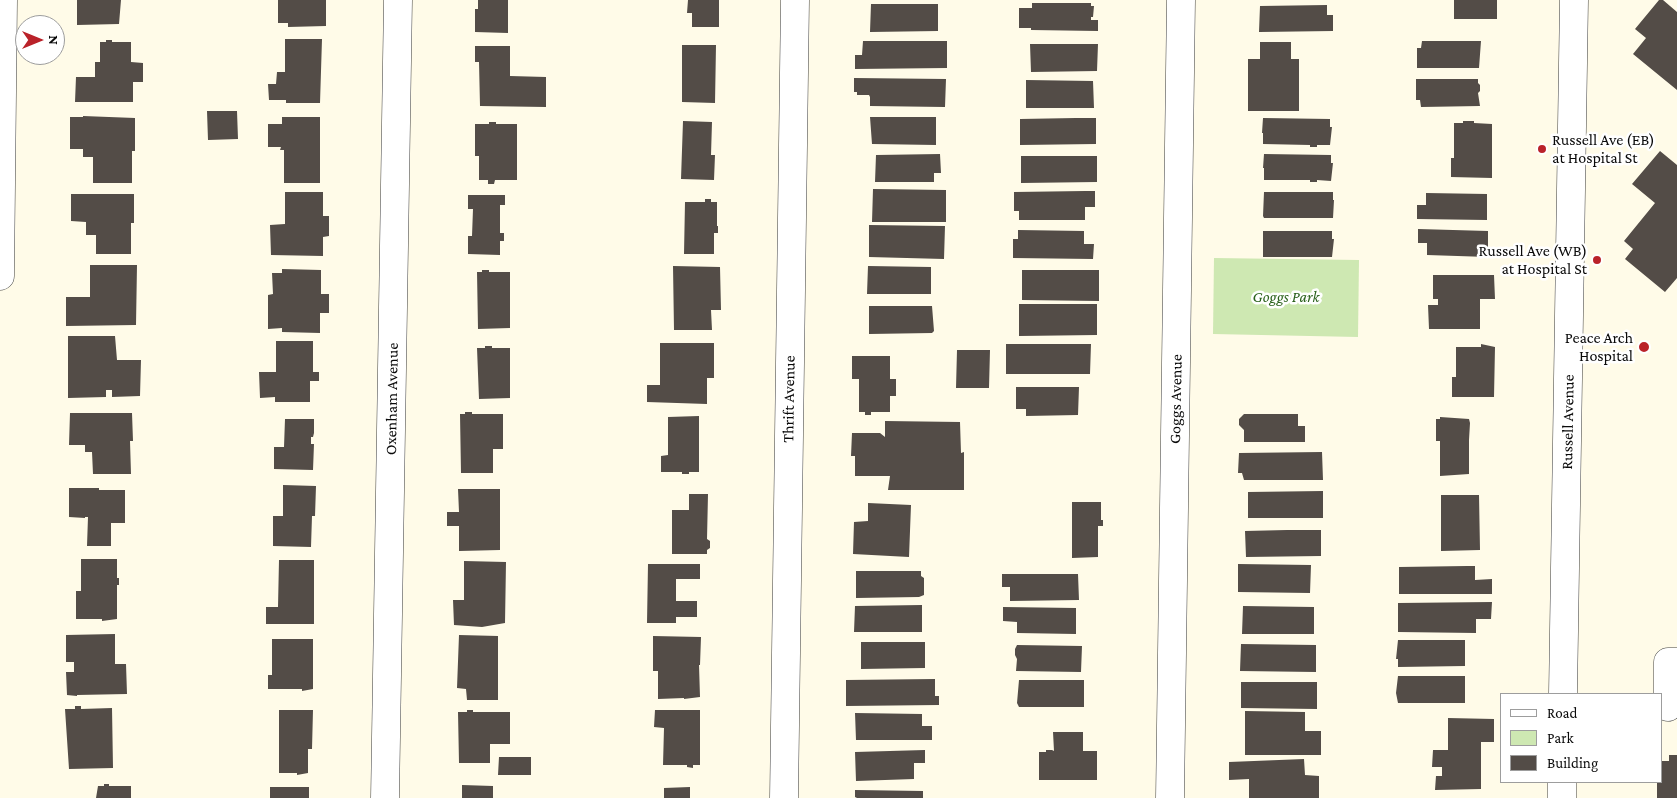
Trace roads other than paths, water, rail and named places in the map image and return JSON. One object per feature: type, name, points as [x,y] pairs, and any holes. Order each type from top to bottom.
[{"type":"street","points":[[0,276],[3,0]]},
{"type":"street","name":"Oxenham Avenue","points":[[386,798],[398,0]]},
{"type":"street","name":"Thrift Avenue","points":[[784,798],[795,0]]},
{"type":"street","name":"Goggs Avenue","points":[[1170,798],[1182,0]]},
{"type":"street","name":"Russell Avenue","points":[[1563,693],[1574,0]]},
{"type":"street","points":[[1669,707],[1668,662],[1677,662]]},
{"type":"street","points":[[1562,783],[1562,798]]},
{"type":"place","name":"Russell Ave (EB) at Hospital St","points":[[1542,149]]},
{"type":"place","name":"Russell Ave (WB) at Hospital St","points":[[1597,260]]},
{"type":"place","name":"Peace Arch Hospital","points":[[1644,347]]},
{"type":"park label","name":"Goggs Park","points":[[1286,297]]}]
